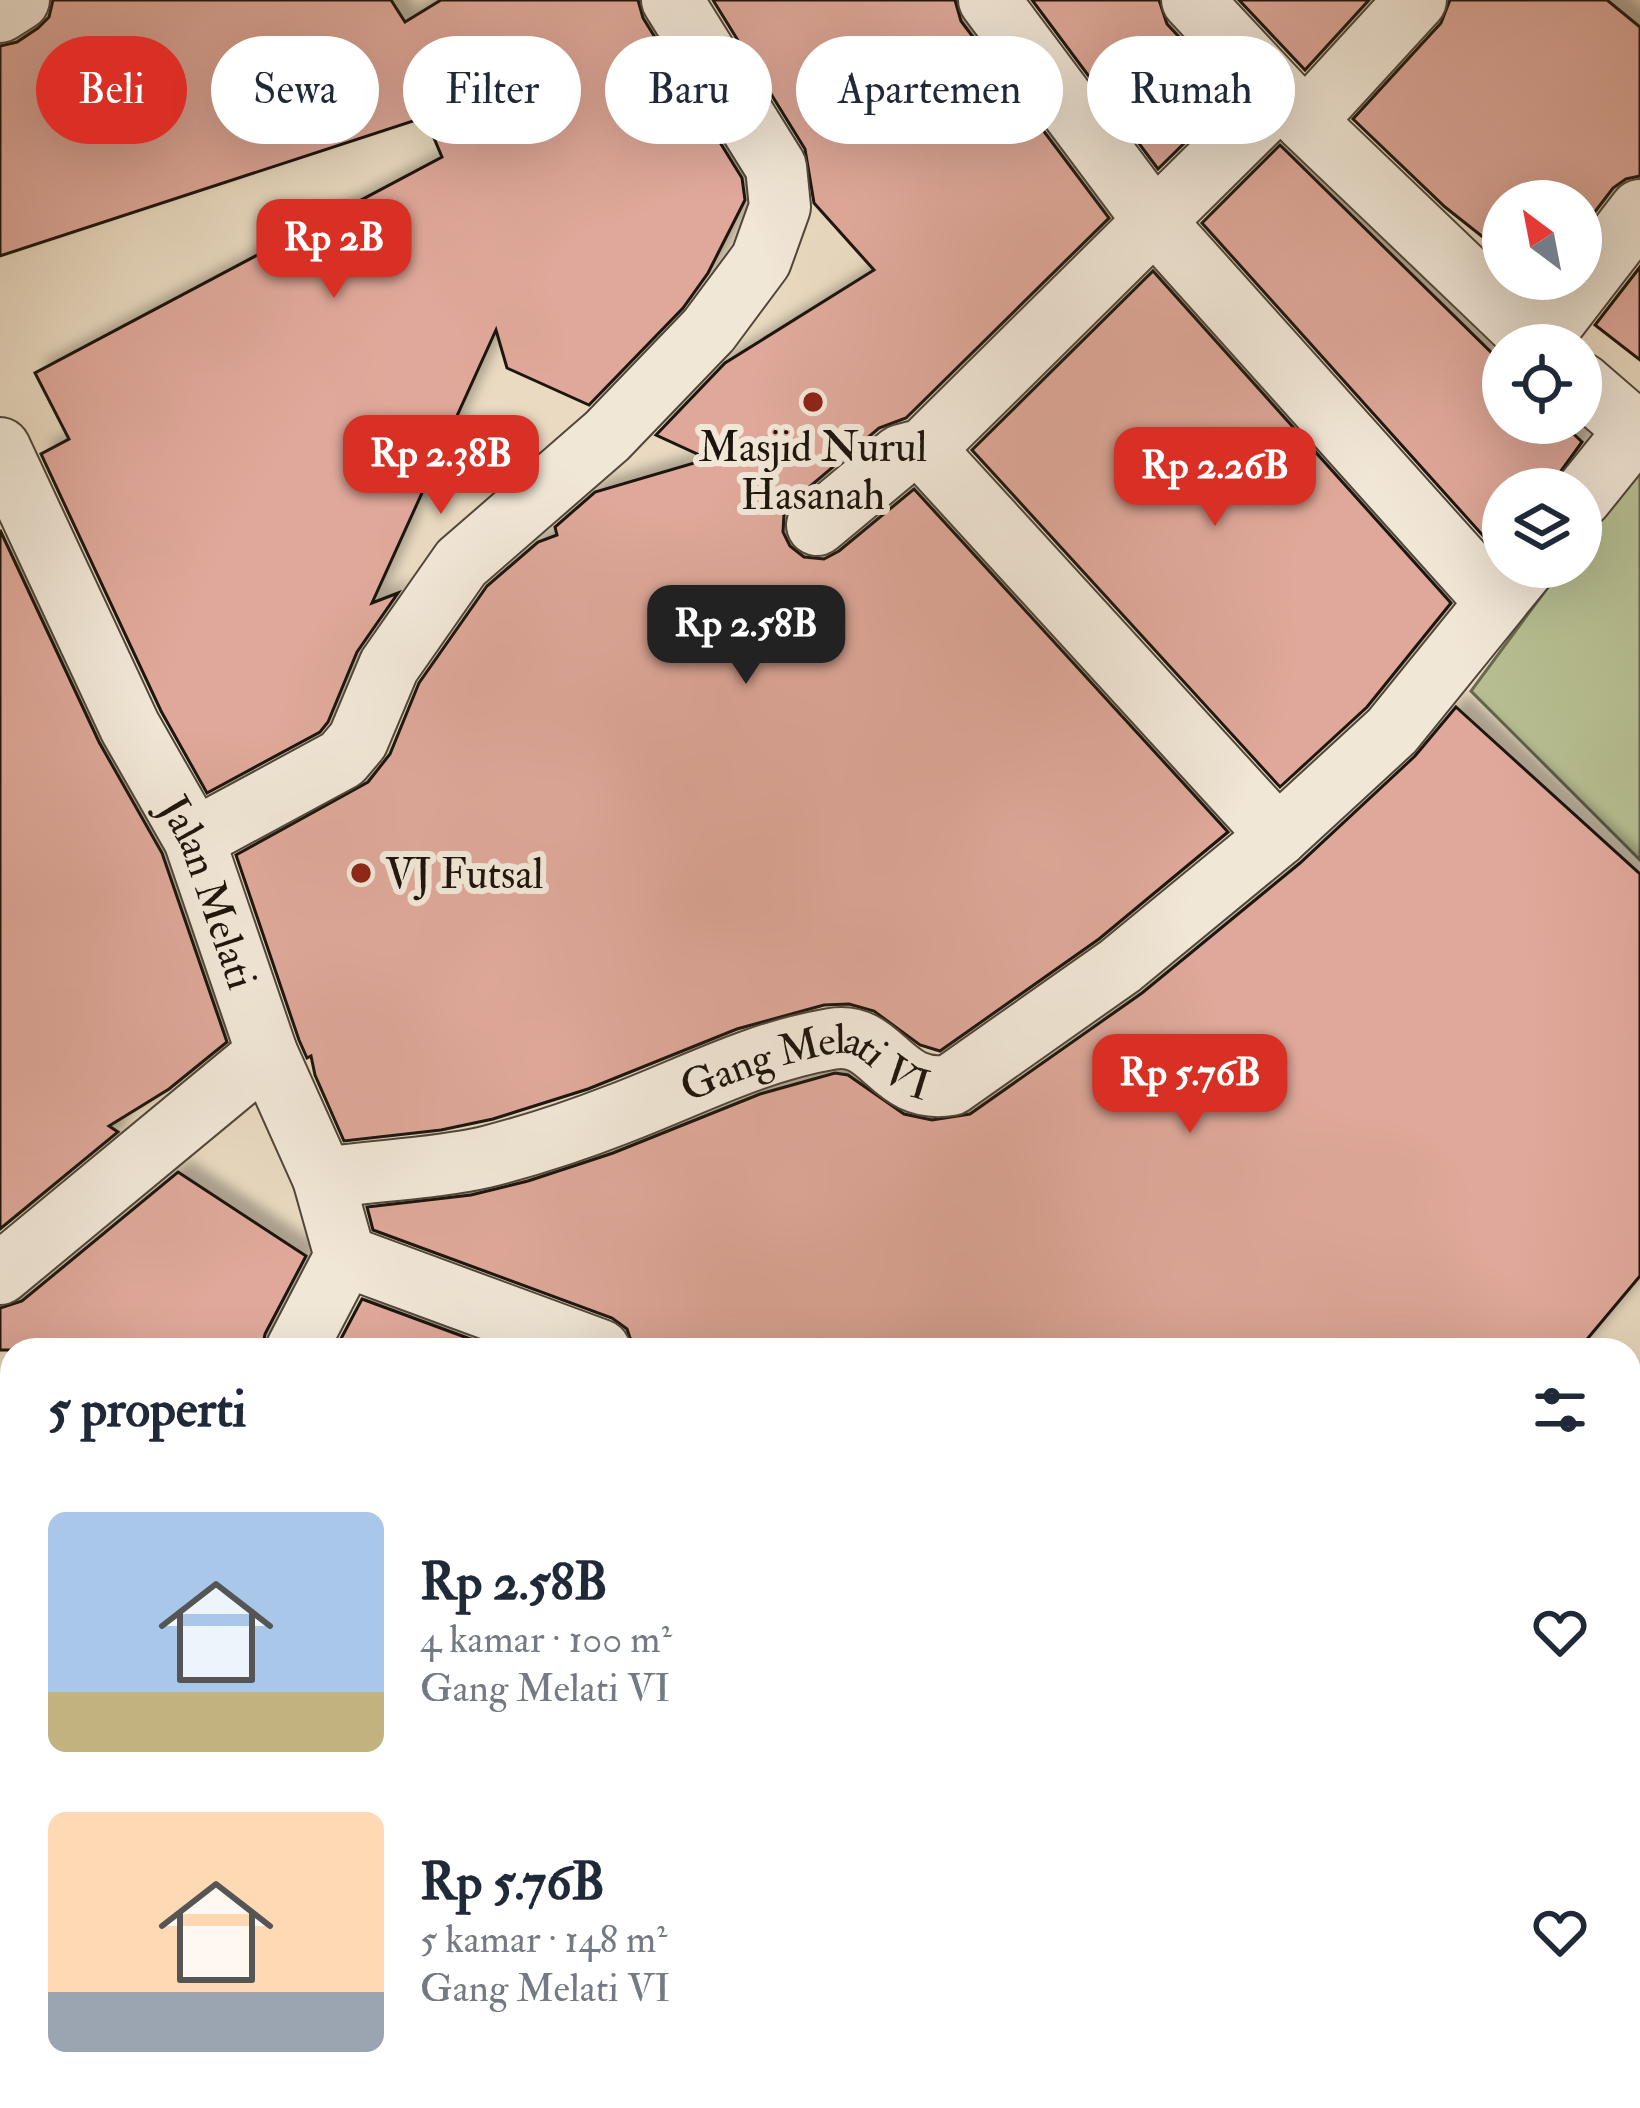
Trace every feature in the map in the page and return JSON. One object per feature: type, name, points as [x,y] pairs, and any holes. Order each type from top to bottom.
[{"type":"street","points":[[0,12],[19,0]]},
{"type":"street","points":[[194,839],[342,760],[358,740],[389,666],[461,563],[607,436],[709,330],[761,260],[780,207],[776,167],[672,0]]},
{"type":"street","points":[[989,0],[1155,222],[1482,555]]},
{"type":"street","points":[[1192,0],[1226,36]]},
{"type":"street","points":[[1295,106],[1416,0]]},
{"type":"street","points":[[1295,110],[1517,324]]},
{"type":"street","points":[[817,525],[901,455],[924,449],[1155,222],[1249,144]]},
{"type":"street","points":[[1553,324],[1640,210]]},
{"type":"street","points":[[1602,401],[1638,433],[1602,474]]},
{"type":"street","name":"Jalan Melati","points":[[0,448],[130,727],[194,839],[267,1053],[323,1178],[345,1256]]},
{"type":"street","points":[[924,449],[1278,836]]},
{"type":"street","name":"Gang Melati VI","points":[[323,1178],[484,1157],[616,1115],[758,1058],[835,1038],[855,1037],[914,1084],[926,1088],[951,1084],[1120,966],[1278,836],[1392,731],[1508,588]]},
{"type":"street","points":[[0,1274],[267,1053]]},
{"type":"street","points":[[302,1338],[345,1256],[567,1338]]},
{"type":"green space","points":[[1640,463],[1640,860],[1471,691],[1547,588],[1602,588],[1602,514]]},
{"type":"building","points":[[53,0],[391,0],[405,22],[441,0],[638,0],[654,36],[605,36],[605,144],[721,144],[742,178],[745,200],[708,273],[683,308],[589,405],[507,368],[496,330],[372,603],[398,593],[357,652],[328,722],[320,732],[207,793],[161,711],[41,454],[69,439],[35,373],[442,157],[436,144],[581,144],[581,36],[403,36],[403,124],[379,132],[379,36],[211,36],[211,144],[342,144],[0,256],[0,46],[17,42],[49,17]]},
{"type":"building","points":[[713,0],[955,0],[961,21],[972,36],[796,36],[796,134],[772,96],[772,36],[735,36]]},
{"type":"building","points":[[1032,0],[1159,0],[1167,24],[1178,36],[1087,36],[1087,74]]},
{"type":"building","points":[[1239,0],[1369,0],[1305,70],[1295,59],[1295,36],[1273,36]]},
{"type":"building","points":[[1450,0],[1607,0],[1640,27],[1640,176],[1613,188],[1602,202],[1602,180],[1482,180],[1482,236],[1353,119],[1441,23]]},
{"type":"building","points":[[802,144],[1053,144],[1109,218],[906,418],[879,428],[795,499],[784,514],[783,532],[790,546],[804,557],[824,559],[914,489],[1228,832],[1099,939],[940,1051],[920,1045],[874,1011],[849,1004],[824,1005],[737,1029],[588,1089],[493,1119],[344,1141],[311,1056],[307,1058],[299,1040],[236,855],[368,782],[390,754],[419,683],[487,586],[538,542],[557,535],[555,527],[595,492],[708,459],[656,435],[725,363],[874,270],[814,203]]},
{"type":"building","points":[[1139,144],[1183,144],[1158,169]]},
{"type":"building","points":[[1280,145],[1482,343],[1482,444],[1581,444],[1563,468],[1482,468],[1482,535],[1202,223]]},
{"type":"building","points":[[1640,267],[1640,360],[1602,330],[1602,324],[1596,324]]},
{"type":"building","points":[[1153,271],[1451,603],[1367,707],[1280,787],[972,450]]},
{"type":"building","points":[[0,530],[99,742],[162,853],[227,1042],[169,1089],[109,1126],[118,1132],[0,1229]]},
{"type":"building","points":[[1456,707],[1640,874],[1640,1276],[1588,1338],[630,1338],[627,1329],[612,1318],[373,1230],[367,1207],[471,1195],[528,1181],[613,1153],[760,1094],[835,1073],[848,1075],[904,1114],[932,1120],[970,1114],[1142,993],[1300,863],[1415,756]]},
{"type":"building","points":[[178,1172],[306,1256],[264,1338],[0,1338],[0,1308],[22,1301]]},
{"type":"building","points":[[362,1299],[468,1338],[341,1338]]},
{"type":"place","name":"Masjid Nurul Hasanah","points":[[813,402]]},
{"type":"place","name":"VJ Futsal","points":[[361,873]]}]
